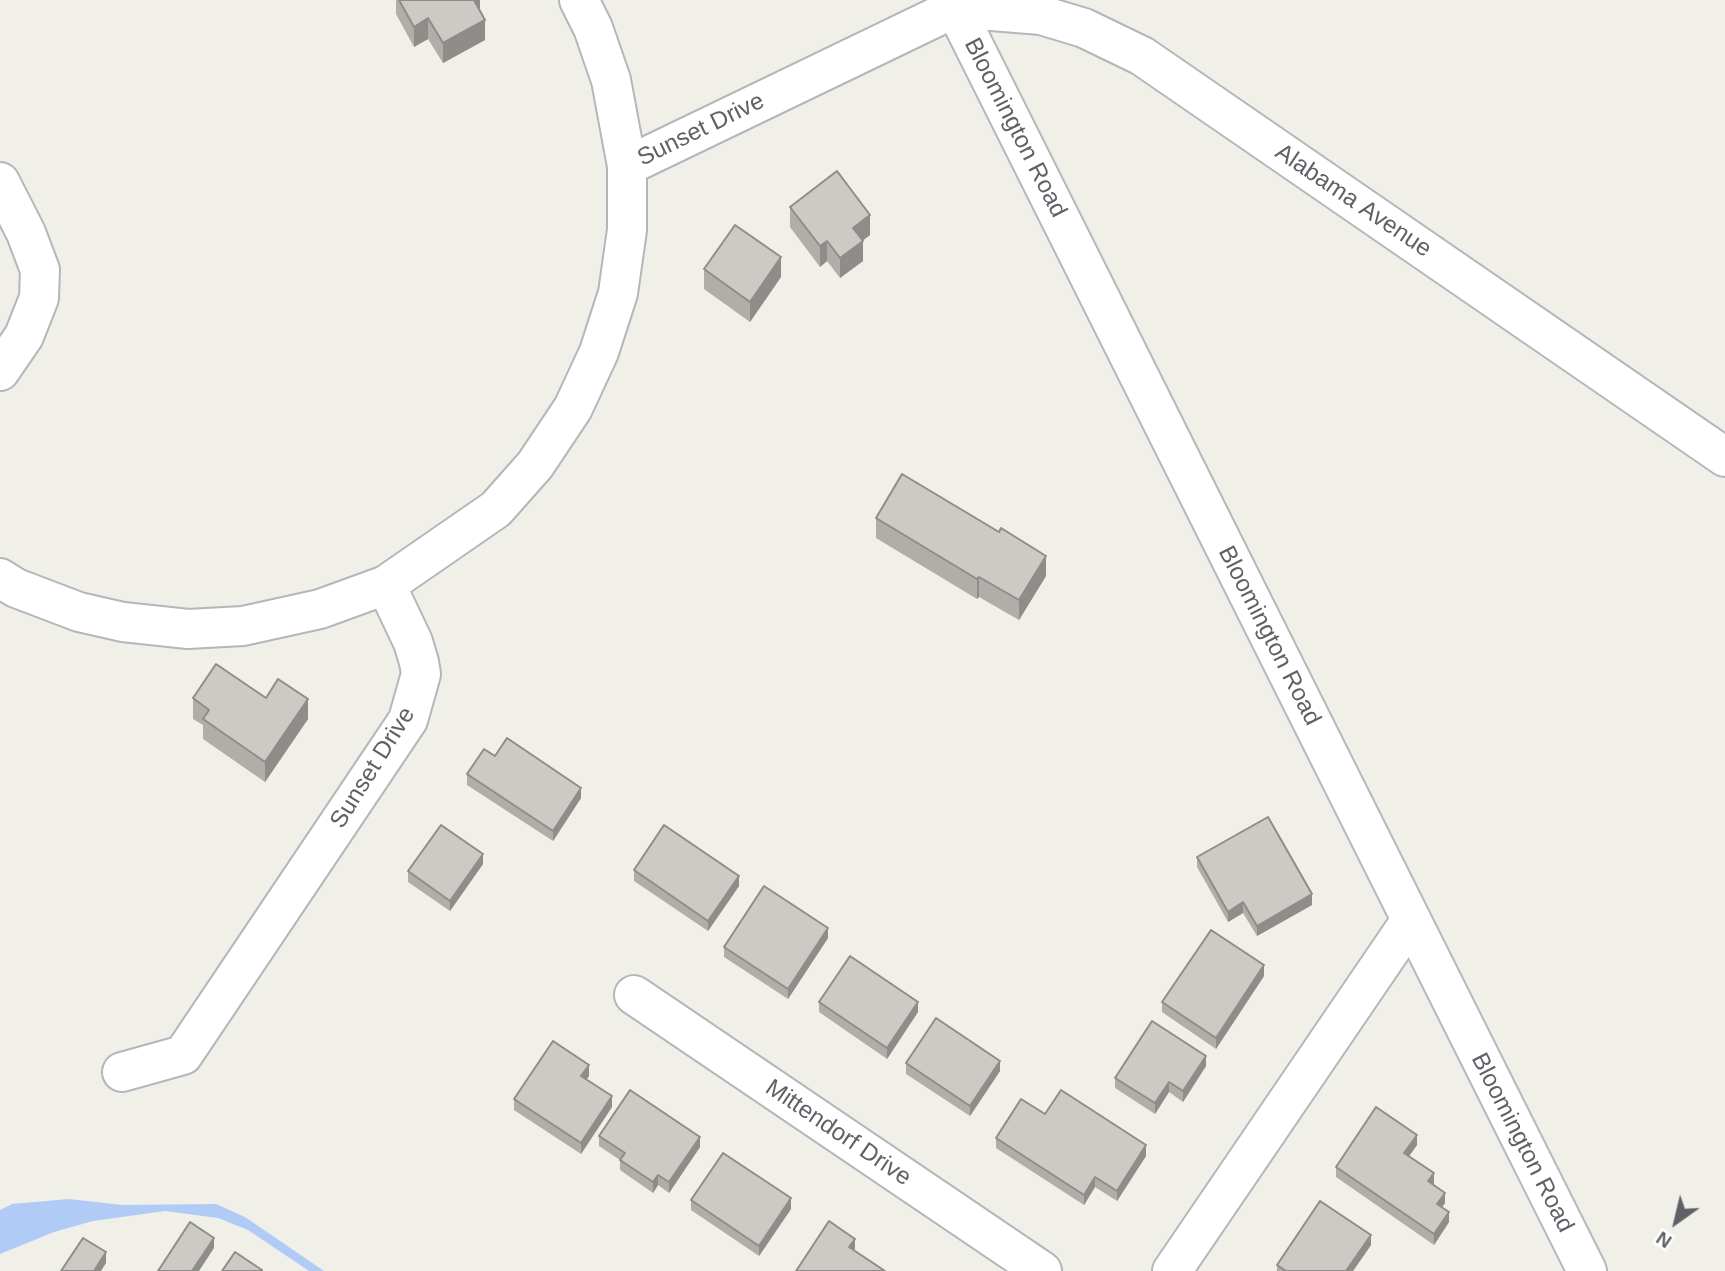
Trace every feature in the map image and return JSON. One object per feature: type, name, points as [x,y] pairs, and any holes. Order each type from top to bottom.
[{"type":"street","points":[[579,0],[593,28],[611,80],[627,166]]},
{"type":"street","name":"Sunset Drive","points":[[122,1072],[183,1055],[408,720],[421,674],[413,642],[386,585],[496,509],[535,466],[573,408],[599,352],[618,293],[627,230],[627,166],[953,4]]},
{"type":"street","name":"Alabama Avenue","points":[[953,4],[1041,15],[1084,28],[1142,56],[1725,457]]},
{"type":"street","name":"Bloomington Road","points":[[953,4],[1587,1271]]},
{"type":"street","points":[[0,182],[26,233],[40,270],[39,298],[24,337],[0,371]]},
{"type":"street","points":[[0,578],[16,588],[79,612],[123,622],[188,629],[243,626],[320,609],[386,585]]},
{"type":"street","points":[[1172,1271],[1411,920]]},
{"type":"street","name":"Mittendorf Drive","points":[[634,995],[1042,1271]]},
{"type":"water","points":[[69,1199],[122,1205],[216,1204],[245,1217],[324,1271],[309,1271],[248,1230],[218,1218],[165,1211],[93,1221],[54,1232],[0,1254],[0,1210],[12,1204]]},
{"type":"building","points":[[399,0],[474,0],[485,20],[443,43],[428,18],[414,27]]},
{"type":"building","points":[[837,171],[870,215],[853,228],[863,241],[840,258],[827,241],[820,246],[790,207]]},
{"type":"building","points":[[735,225],[781,257],[750,302],[704,269]]},
{"type":"building","points":[[902,474],[999,532],[1001,528],[1046,556],[1019,600],[979,577],[977,579],[876,518]]},
{"type":"building","points":[[216,664],[266,698],[278,679],[308,699],[265,762],[203,719],[209,710],[193,698]]},
{"type":"building","points":[[507,738],[581,788],[553,831],[467,774],[484,749],[495,756]]},
{"type":"building","points":[[1268,817],[1312,894],[1257,926],[1243,902],[1228,912],[1197,857]]},
{"type":"building","points":[[441,825],[483,854],[450,901],[408,871]]},
{"type":"building","points":[[664,825],[739,876],[708,921],[634,870]]},
{"type":"building","points":[[764,886],[828,928],[788,989],[724,947]]},
{"type":"building","points":[[1211,930],[1264,965],[1216,1038],[1162,1002]]},
{"type":"building","points":[[850,956],[918,1002],[887,1048],[819,1002]]},
{"type":"building","points":[[936,1018],[1000,1061],[970,1106],[906,1063]]},
{"type":"building","points":[[1152,1021],[1206,1056],[1183,1091],[1169,1082],[1155,1103],[1115,1078]]},
{"type":"building","points":[[553,1041],[589,1065],[581,1076],[612,1096],[581,1143],[514,1099]]},
{"type":"building","points":[[630,1090],[700,1137],[669,1182],[658,1175],[653,1182],[620,1160],[625,1153],[599,1136]]},
{"type":"building","points":[[1061,1090],[1146,1145],[1117,1191],[1095,1177],[1084,1195],[996,1138],[1021,1099],[1045,1114]]},
{"type":"building","points":[[1376,1107],[1417,1135],[1404,1153],[1434,1173],[1428,1181],[1445,1193],[1437,1204],[1449,1212],[1434,1234],[1336,1167]]},
{"type":"building","points":[[723,1153],[791,1198],[759,1246],[691,1200]]},
{"type":"building","points":[[1320,1201],[1371,1235],[1346,1271],[1286,1271],[1277,1265]]},
{"type":"building","points":[[829,1221],[855,1239],[849,1247],[885,1271],[796,1271]]},
{"type":"building","points":[[190,1222],[214,1238],[192,1271],[158,1271]]},
{"type":"building","points":[[83,1238],[106,1252],[94,1271],[61,1271]]},
{"type":"building","points":[[235,1252],[262,1270],[262,1271],[222,1271]]}]
